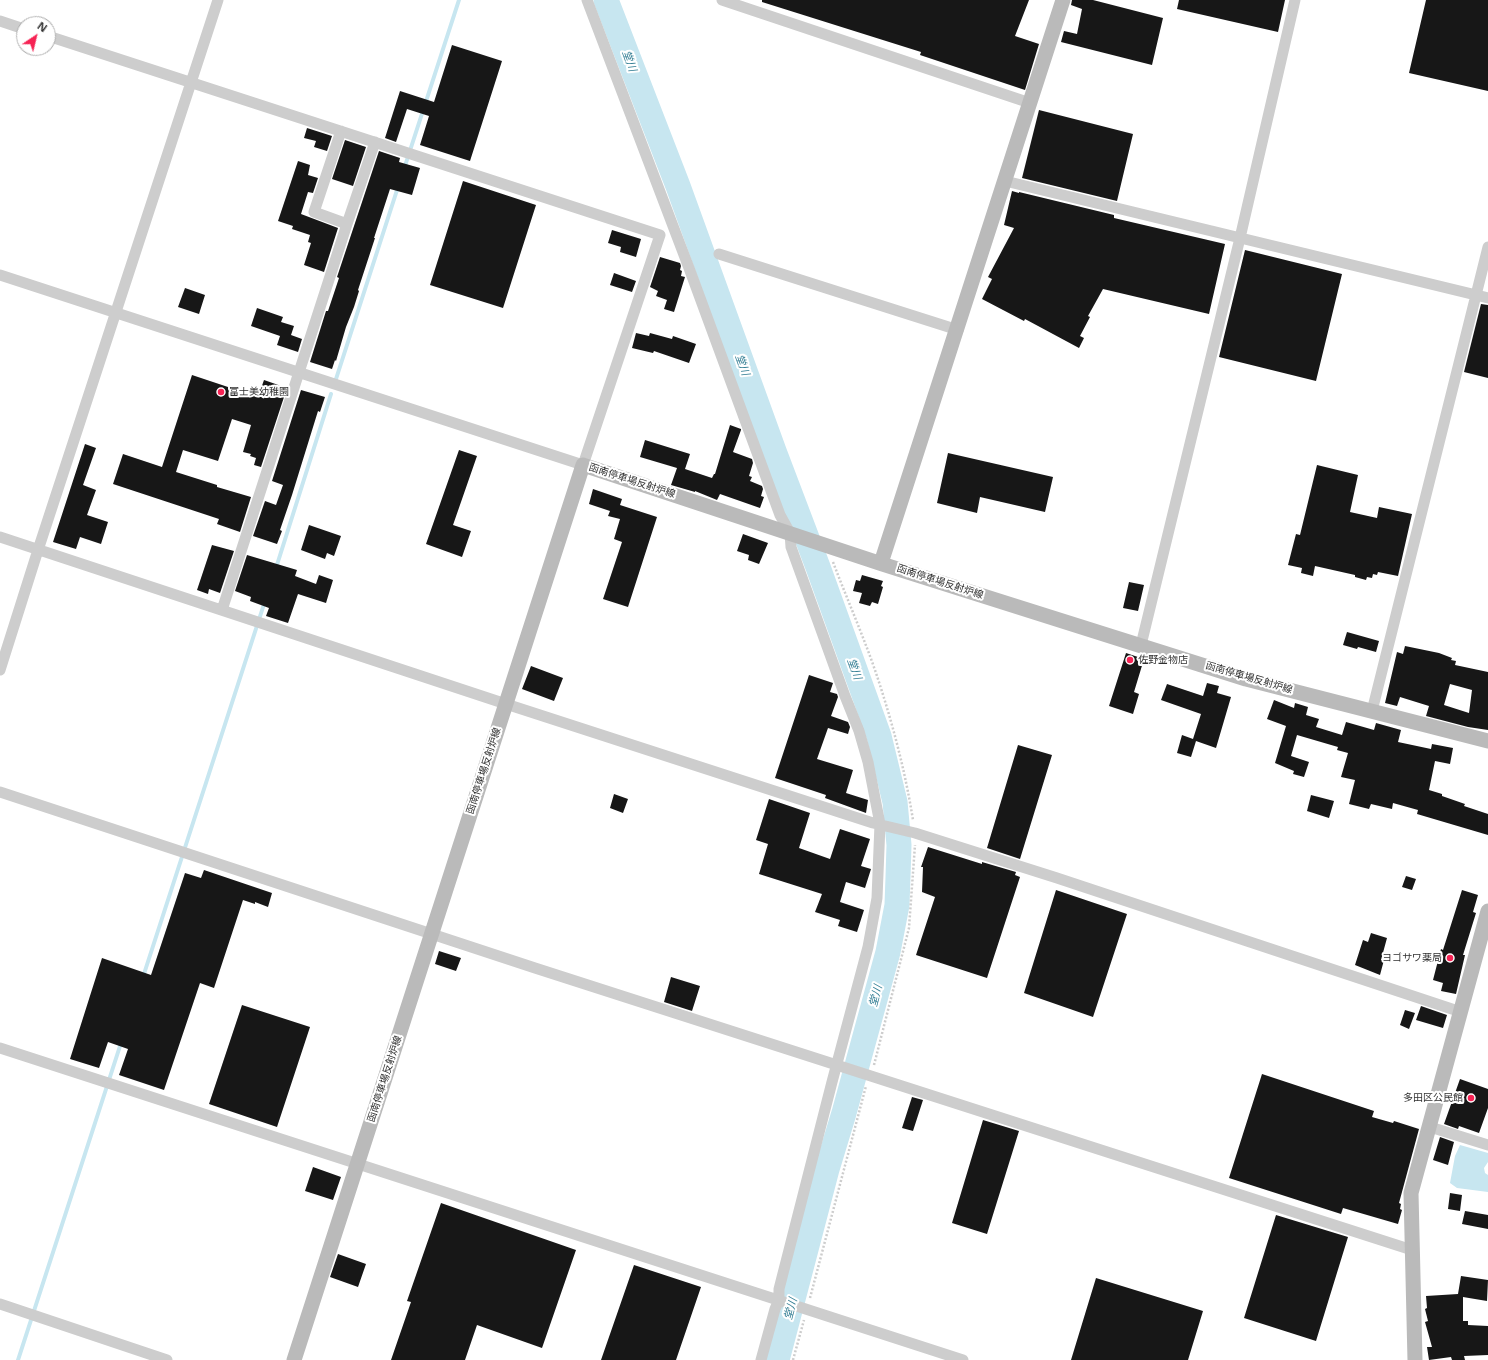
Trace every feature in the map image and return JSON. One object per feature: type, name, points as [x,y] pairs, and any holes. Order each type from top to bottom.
[{"type":"main road","points":[[881,563],[958,330],[1063,0]]},
{"type":"main road","name":"函南停車場反射炉線","points":[[294,1360],[584,465],[881,563],[1246,679],[1488,741]]},
{"type":"main road","points":[[1415,1360],[1411,1193],[1488,911]]},
{"type":"street","points":[[0,670],[218,0]]},
{"type":"street","points":[[587,0],[780,515],[790,533],[790,547],[859,731],[883,825],[874,916],[868,947],[839,1066],[779,1289],[779,1300],[760,1360]]},
{"type":"street","points":[[722,0],[736,2],[1030,103]]},
{"type":"street","points":[[1140,645],[1240,238],[1295,0]]},
{"type":"street","points":[[0,21],[16,26]]},
{"type":"street","points":[[56,39],[660,235],[675,233]]},
{"type":"street","points":[[341,131],[314,212],[347,224]]},
{"type":"street","points":[[222,610],[298,372],[375,142]]},
{"type":"street","points":[[1005,181],[1488,298]]},
{"type":"street","points":[[0,275],[584,465],[660,235]]},
{"type":"street","points":[[1372,711],[1488,247]]},
{"type":"street","points":[[719,254],[958,330]]},
{"type":"street","points":[[0,537],[506,704],[883,825],[911,832],[1057,878],[1461,1012]]},
{"type":"street","points":[[0,792],[542,970],[1412,1250]]},
{"type":"street","points":[[0,1048],[963,1360]]},
{"type":"street","points":[[1430,1127],[1488,1145]]},
{"type":"street","points":[[0,1304],[167,1360]]},
{"type":"water","points":[[1460,1145],[1488,1153],[1488,1162],[1484,1168],[1485,1173],[1488,1175],[1488,1192],[1457,1188],[1450,1183],[1455,1156]]},
{"type":"building","points":[[762,0],[1029,0],[1015,36],[1039,44],[1025,90],[920,55],[921,52],[762,2]]},
{"type":"building","points":[[1072,0],[1093,0],[1163,18],[1152,65],[1061,42],[1064,31],[1077,34],[1082,9],[1071,5]]},
{"type":"building","points":[[1179,0],[1285,0],[1278,32],[1177,9]]},
{"type":"building","points":[[1426,0],[1488,0],[1488,91],[1409,73]]},
{"type":"building","points":[[452,45],[502,61],[470,161],[420,145],[429,116],[407,109],[396,142],[385,138],[400,91],[434,102]]},
{"type":"building","points":[[1039,110],[1133,134],[1117,201],[1022,178]]},
{"type":"building","points":[[307,128],[332,136],[327,151],[314,147],[316,141],[304,138]]},
{"type":"building","points":[[345,140],[366,147],[353,186],[332,179]]},
{"type":"building","points":[[379,151],[400,158],[399,162],[420,168],[412,195],[390,189],[354,307],[332,369],[310,362],[326,311],[328,311],[339,278],[337,277]]},
{"type":"building","points":[[298,161],[310,165],[308,175],[318,178],[313,193],[308,192],[301,214],[338,228],[324,272],[304,265],[311,243],[308,242],[310,235],[292,229],[293,226],[278,221]]},
{"type":"building","points":[[463,181],[536,205],[503,308],[430,285]]},
{"type":"building","points":[[1012,191],[1114,215],[1114,218],[1225,244],[1209,314],[1103,289],[1088,316],[1090,317],[1080,336],[1084,338],[1079,348],[1025,319],[1024,321],[982,299],[992,279],[988,277],[1014,228],[1004,225]]},
{"type":"building","points":[[612,230],[641,239],[636,257],[620,252],[621,247],[608,243]]},
{"type":"building","points":[[1245,250],[1342,274],[1316,381],[1219,357]]},
{"type":"building","points":[[660,257],[680,263],[680,270],[682,271],[681,276],[685,277],[674,312],[664,309],[667,300],[656,296],[658,291],[650,287]]},
{"type":"building","points":[[614,273],[636,281],[632,292],[610,285]]},
{"type":"building","points":[[185,288],[205,295],[199,314],[178,307]]},
{"type":"building","points":[[1481,304],[1488,305],[1488,378],[1464,372]]},
{"type":"building","points":[[257,308],[283,317],[281,322],[294,326],[291,335],[302,339],[298,352],[277,345],[280,336],[251,326]]},
{"type":"building","points":[[636,333],[649,336],[650,333],[672,339],[673,336],[696,344],[689,363],[654,351],[653,353],[632,348]]},
{"type":"building","points":[[192,375],[258,397],[264,380],[287,388],[261,467],[254,465],[256,458],[250,456],[251,454],[243,452],[251,425],[232,419],[218,461],[183,450],[176,472],[217,485],[217,487],[251,497],[240,532],[217,524],[219,519],[113,484],[123,454],[162,467]]},
{"type":"building","points":[[301,390],[325,397],[320,412],[318,411],[280,530],[282,531],[277,544],[253,536],[265,501],[276,505],[283,485],[272,481]]},
{"type":"building","points":[[730,425],[741,429],[733,452],[752,459],[753,463],[749,476],[752,477],[750,481],[762,486],[763,489],[761,496],[764,497],[760,508],[720,494],[717,500],[695,491],[671,485],[677,468],[640,457],[645,440],[690,454],[685,469],[712,478],[715,474]]},
{"type":"building","points":[[85,444],[96,448],[83,485],[96,490],[87,515],[108,522],[101,544],[80,537],[76,549],[53,542]]},
{"type":"building","points":[[459,450],[477,456],[453,525],[471,531],[462,557],[426,544]]},
{"type":"building","points":[[948,453],[1053,477],[1045,512],[980,497],[977,513],[937,503]]},
{"type":"building","points":[[1317,465],[1358,475],[1350,512],[1377,518],[1379,507],[1412,514],[1398,576],[1378,572],[1377,575],[1373,574],[1372,578],[1367,577],[1366,580],[1355,577],[1355,575],[1315,566],[1313,576],[1301,573],[1302,568],[1288,565],[1296,534],[1300,535]]},
{"type":"building","points":[[593,489],[622,499],[620,505],[657,517],[628,607],[603,599],[622,542],[614,539],[620,519],[608,516],[610,511],[589,504]]},
{"type":"building","points":[[309,525],[341,536],[334,556],[327,553],[325,559],[301,550]]},
{"type":"building","points":[[743,534],[768,543],[759,564],[748,560],[749,555],[737,551]]},
{"type":"building","points":[[212,545],[234,551],[220,593],[209,589],[208,594],[197,590]]},
{"type":"building","points":[[247,555],[297,570],[295,576],[316,584],[319,575],[333,580],[326,603],[298,594],[288,623],[266,616],[269,608],[250,601],[251,597],[235,591]]},
{"type":"building","points":[[862,575],[883,581],[881,586],[883,587],[878,604],[872,602],[870,606],[859,603],[862,593],[853,591],[856,580],[860,581]]},
{"type":"building","points":[[1129,582],[1144,585],[1138,611],[1123,608]]},
{"type":"building","points":[[1347,632],[1379,641],[1376,652],[1343,645]]},
{"type":"building","points":[[1405,646],[1439,653],[1452,658],[1451,660],[1456,661],[1455,665],[1488,672],[1488,730],[1468,727],[1426,716],[1429,706],[1400,697],[1397,706],[1385,703],[1397,652],[1403,654]],"holes":[[[1450,684],[1472,690],[1469,713],[1444,705]]]},
{"type":"building","points":[[1126,653],[1144,659],[1134,692],[1139,694],[1133,714],[1109,706]]},
{"type":"building","points":[[531,666],[563,678],[554,701],[522,689]]},
{"type":"building","points":[[809,675],[833,683],[830,692],[837,694],[838,697],[831,716],[848,722],[850,727],[848,734],[828,728],[817,759],[853,770],[846,793],[868,800],[866,813],[825,798],[826,795],[775,778]]},
{"type":"building","points":[[1207,683],[1219,686],[1217,693],[1231,697],[1216,748],[1196,741],[1191,757],[1177,753],[1182,735],[1193,739],[1201,714],[1161,700],[1167,684],[1203,696]]},
{"type":"building","points":[[1274,700],[1294,708],[1295,703],[1308,707],[1306,715],[1319,719],[1316,727],[1342,735],[1346,722],[1374,730],[1376,723],[1401,730],[1398,742],[1431,749],[1432,744],[1453,748],[1450,764],[1435,761],[1429,790],[1465,804],[1464,806],[1488,814],[1488,835],[1417,814],[1418,810],[1393,803],[1392,809],[1371,804],[1369,809],[1349,804],[1355,780],[1341,777],[1348,753],[1337,750],[1338,747],[1297,735],[1291,756],[1309,762],[1304,777],[1293,774],[1294,771],[1275,763],[1286,726],[1267,719]]},
{"type":"building","points":[[1018,745],[1052,755],[1020,859],[987,848]]},
{"type":"building","points":[[614,794],[628,799],[623,813],[610,808]]},
{"type":"building","points":[[1311,795],[1334,801],[1329,818],[1307,811]]},
{"type":"building","points":[[769,799],[810,813],[799,848],[830,859],[840,829],[870,839],[861,866],[871,869],[865,888],[846,882],[840,902],[864,910],[857,932],[838,926],[840,920],[815,912],[822,894],[759,874],[768,844],[756,840]]},
{"type":"building","points":[[928,847],[982,864],[982,862],[1016,872],[1015,875],[1020,877],[987,978],[916,955],[935,897],[922,892],[923,867],[921,867]]},
{"type":"building","points":[[204,870],[272,893],[268,907],[255,902],[255,904],[243,900],[214,988],[200,983],[164,1090],[119,1075],[128,1049],[108,1042],[99,1068],[70,1059],[102,958],[151,975],[185,873],[201,878]]},
{"type":"building","points":[[1406,876],[1416,879],[1412,890],[1402,887]]},
{"type":"building","points":[[1056,890],[1127,914],[1093,1017],[1024,993]]},
{"type":"building","points":[[1462,890],[1478,895],[1473,912],[1476,913],[1463,955],[1465,955],[1456,994],[1441,991],[1443,983],[1433,980],[1441,949],[1443,950]]},
{"type":"building","points":[[1371,933],[1387,938],[1381,960],[1384,960],[1380,975],[1355,965],[1363,940],[1368,942]]},
{"type":"building","points":[[439,951],[461,958],[456,971],[435,964]]},
{"type":"building","points":[[671,977],[700,986],[692,1011],[664,1002]]},
{"type":"building","points":[[242,1005],[310,1027],[277,1127],[209,1104]]},
{"type":"building","points":[[1421,1006],[1447,1015],[1443,1028],[1416,1020]]},
{"type":"building","points":[[1405,1010],[1415,1013],[1409,1029],[1400,1025]]},
{"type":"building","points":[[1262,1074],[1374,1111],[1372,1117],[1393,1123],[1394,1121],[1419,1129],[1399,1203],[1401,1204],[1400,1209],[1402,1210],[1398,1224],[1343,1208],[1341,1214],[1229,1178]]},
{"type":"building","name":"多田区公民館","points":[[1460,1079],[1488,1089],[1488,1108],[1479,1133],[1459,1126],[1458,1129],[1444,1124]]},
{"type":"building","points":[[912,1097],[923,1100],[913,1131],[902,1128]]},
{"type":"building","points":[[983,1120],[1019,1131],[987,1234],[952,1223]]},
{"type":"building","points":[[1440,1137],[1454,1142],[1448,1165],[1433,1160]]},
{"type":"building","points":[[313,1167],[341,1177],[333,1200],[305,1191]]},
{"type":"building","points":[[1450,1193],[1462,1195],[1460,1211],[1448,1209]]},
{"type":"building","points":[[441,1203],[576,1250],[542,1348],[477,1325],[465,1360],[391,1360],[411,1302],[407,1301]]},
{"type":"building","points":[[1465,1211],[1488,1215],[1488,1229],[1462,1224]]},
{"type":"building","points":[[1276,1215],[1348,1237],[1316,1341],[1244,1318]]},
{"type":"building","points":[[338,1254],[366,1264],[358,1287],[330,1277]]},
{"type":"building","points":[[634,1265],[701,1287],[676,1360],[601,1360]]},
{"type":"building","points":[[1461,1276],[1488,1280],[1487,1301],[1463,1297],[1463,1321],[1468,1321],[1468,1325],[1488,1326],[1488,1355],[1464,1356],[1465,1360],[1452,1360],[1451,1357],[1429,1360],[1427,1347],[1432,1347],[1425,1322],[1428,1321],[1425,1309],[1427,1308],[1426,1296],[1458,1294]]},
{"type":"building","points":[[1096,1278],[1203,1311],[1188,1360],[1071,1360]]},
{"type":"waterway","points":[[404,169],[459,0]]},
{"type":"waterway","name":"堂川","points":[[606,0],[678,186],[879,736],[895,802],[899,845],[897,905],[888,952],[844,1113],[827,1169],[777,1360]]},
{"type":"waterway","points":[[336,379],[398,187]]},
{"type":"waterway","points":[[276,568],[331,394]]},
{"type":"waterway","points":[[143,977],[265,601]]},
{"type":"waterway","points":[[18,1360],[121,1043]]},
{"type":"place","name":"富士美幼稚園","points":[[221,392]]},
{"type":"place","name":"佐野金物店","points":[[1130,660]]},
{"type":"place","name":"ヨゴサワ薬局","points":[[1450,958]]},
{"type":"place","name":"多田区公民館","points":[[1471,1098]]}]
